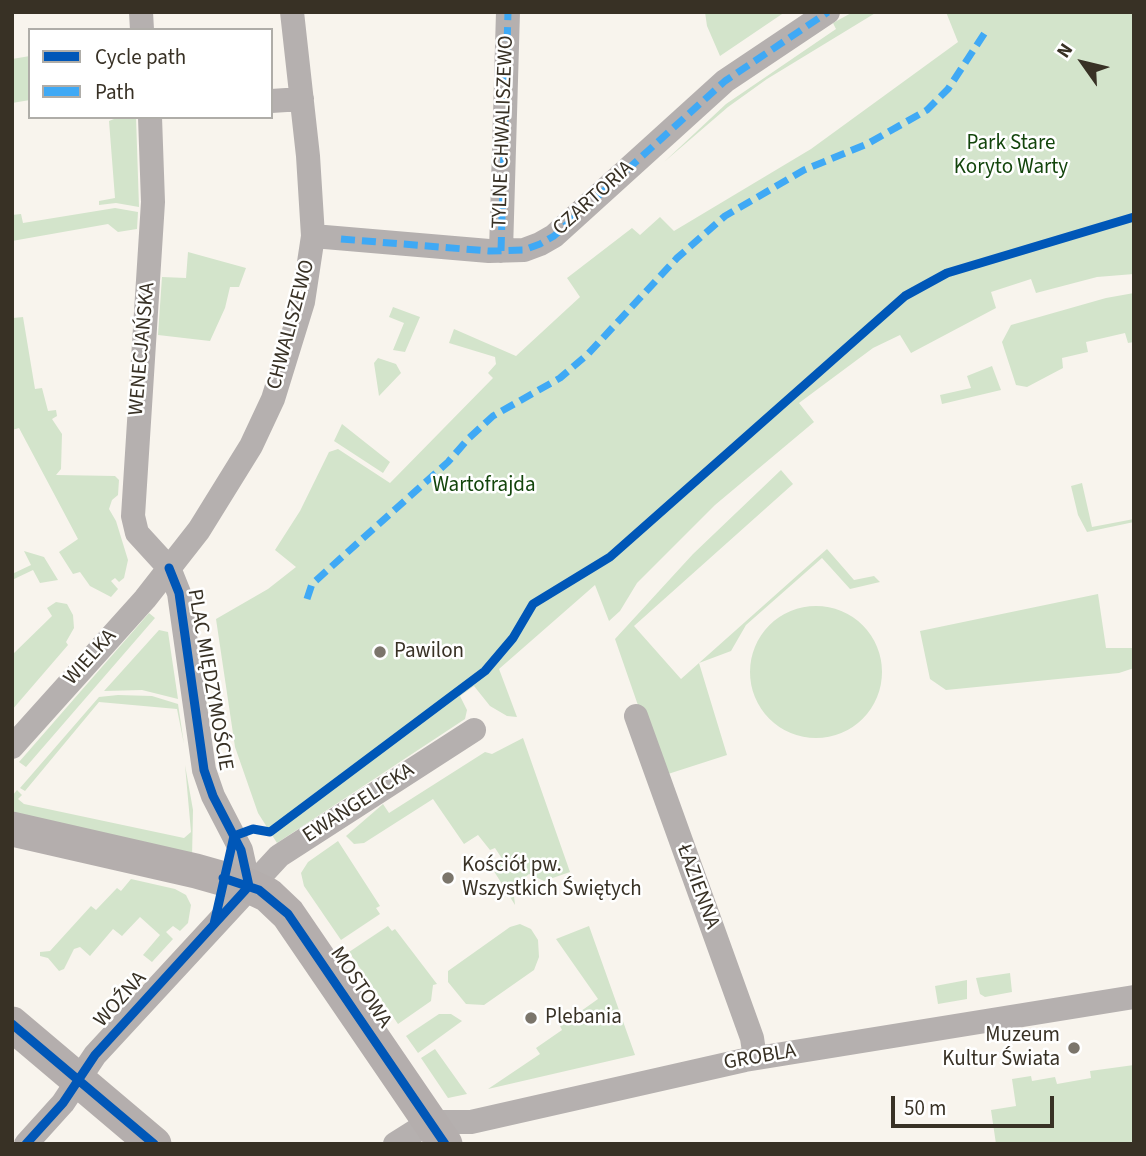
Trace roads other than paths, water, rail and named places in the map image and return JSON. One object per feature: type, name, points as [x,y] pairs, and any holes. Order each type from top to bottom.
[{"type":"street","name":"CHWALISZEWO","points":[[169,568],[199,530],[263,423],[290,349],[305,290],[313,236],[292,12]]},
{"type":"street","name":"TYLNE CHWALISZEWO","points":[[501,251],[508,12]]},
{"type":"street","name":"CZARTORIA","points":[[313,236],[501,251],[524,250],[554,236],[725,81],[828,12]]},
{"type":"street","points":[[273,101],[302,99]]},
{"type":"street","name":"WENECJAŃSKA","points":[[150,119],[153,202],[132,501],[137,533],[169,568]]},
{"type":"street","name":"WIELKA","points":[[12,747],[169,568]]},
{"type":"street","name":"PLAC MIĘDZYMOŚCIE","points":[[169,568],[179,593],[204,769],[213,796],[245,863],[249,886]]},
{"type":"street","name":"ŁAZIENNA","points":[[636,716],[752,1038],[755,1058]]},
{"type":"street","name":"EWANGELICKA","points":[[249,886],[279,856],[474,730]]},
{"type":"street","name":"MOSTOWA","points":[[12,830],[249,886],[268,895],[288,914],[438,1133]]},
{"type":"street","name":"WOŹNA","points":[[26,1144],[63,1103],[94,1055],[249,886]]},
{"type":"street","name":"GROBLA","points":[[438,1133],[471,1122],[755,1058],[1134,998]]},
{"type":"street","points":[[12,1024],[153,1144]]},
{"type":"street","points":[[395,1144],[438,1133]]},
{"type":"place","name":"Pawilon","points":[[380,652]]},
{"type":"place","name":"Kościół pw. Wszystkich Świętych","points":[[448,878]]},
{"type":"place","name":"Plebania","points":[[531,1018]]},
{"type":"place","name":"Muzeum Kultur Świata","points":[[1074,1048]]},
{"type":"park label","name":"Park Stare Koryto Warty","points":[[1011,156]]},
{"type":"park label","name":"Wartofrajda","points":[[484,486]]}]
